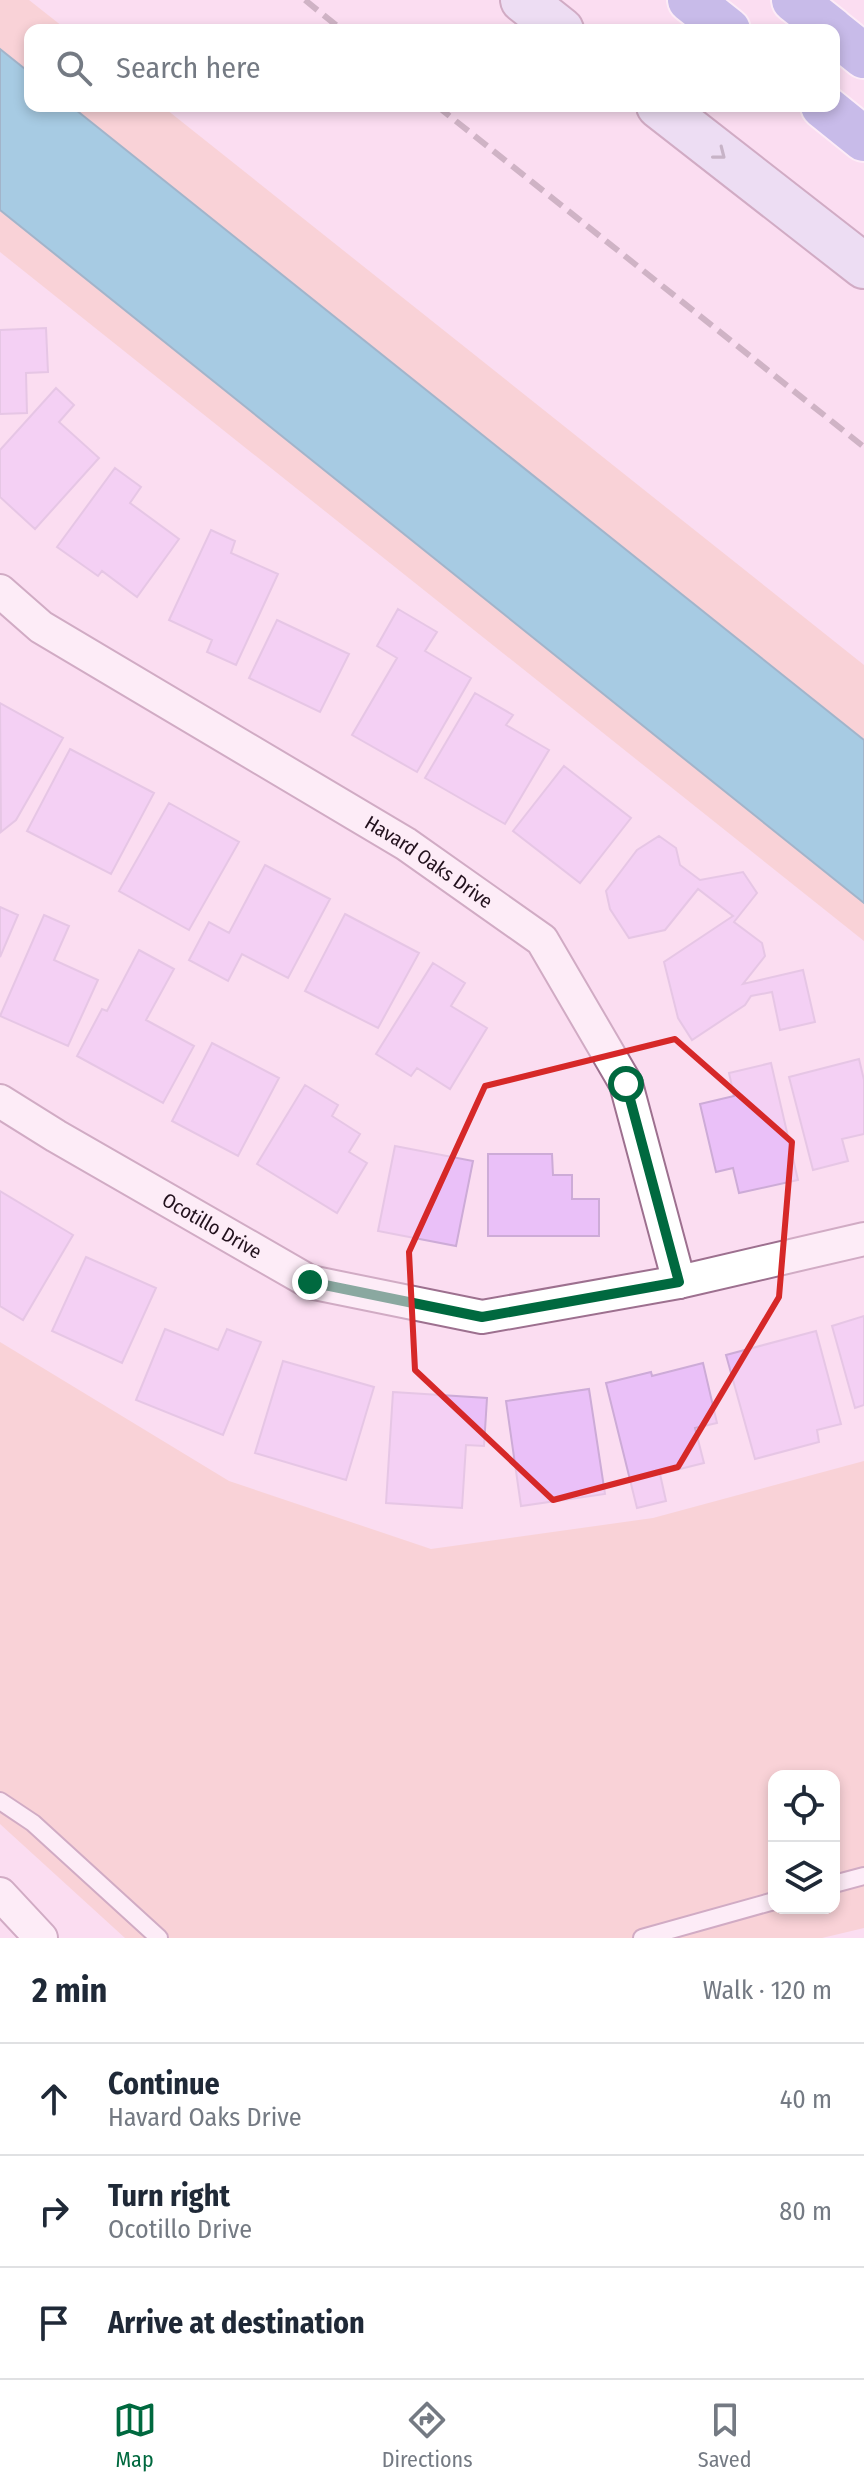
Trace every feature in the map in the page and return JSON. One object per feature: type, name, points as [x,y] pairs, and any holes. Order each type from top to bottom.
[{"type":"highway","points":[[690,0],[720,24]]},
{"type":"highway","points":[[794,0],[824,24]]},
{"type":"highway","points":[[840,37],[864,56]]},
{"type":"highway","points":[[830,112],[864,139]]},
{"type":"main road","points":[[523,0],[553,24]]},
{"type":"main road","points":[[667,112],[864,266]]},
{"type":"street","name":"Havard Oaks Drive","points":[[0,591],[41,627],[406,844],[542,940],[626,1084],[679,1282]]},
{"type":"street","name":"Ocotillo Drive","points":[[0,1101],[310,1282],[482,1317],[679,1282],[864,1239]]},
{"type":"street","points":[[0,1894],[41,1938]]},
{"type":"lane","points":[[0,1801],[33,1823],[159,1938]]},
{"type":"lane","points":[[840,1882],[864,1876]]},
{"type":"lane","points":[[642,1938],[768,1903]]},
{"type":"highlighted area","points":[[675,1039],[792,1142],[779,1297],[678,1467],[553,1500],[415,1370],[409,1252],[485,1086]]},
{"type":"shaded area","points":[[0,0],[29,0],[59,24],[24,24],[24,112],[170,112],[864,665],[864,941],[0,252]]},
{"type":"shaded area","points":[[0,1342],[229,1481],[431,1549],[653,1518],[864,1461],[864,1928],[822,1938],[125,1938],[0,1824]]},
{"type":"water","points":[[0,49],[24,68],[24,112],[79,112],[864,740],[864,903],[0,210]]},
{"type":"building","points":[[46,328],[48,372],[26,373],[27,413],[0,414],[0,330]]},
{"type":"building","points":[[56,388],[74,405],[59,422],[99,458],[35,529],[0,497],[0,450]]},
{"type":"building","points":[[115,468],[141,487],[130,503],[179,539],[137,597],[102,571],[98,576],[57,547]]},
{"type":"building","points":[[211,530],[235,541],[231,553],[278,574],[236,665],[207,652],[212,640],[169,620]]},
{"type":"building","points":[[398,609],[437,632],[425,651],[471,678],[417,772],[352,735],[397,658],[377,646]]},
{"type":"building","points":[[277,620],[349,654],[320,712],[249,678]]},
{"type":"building","points":[[475,693],[513,715],[506,725],[549,750],[505,824],[425,778]]},
{"type":"building","points":[[0,703],[63,738],[16,820],[1,832]]},
{"type":"building","points":[[70,749],[154,793],[111,874],[27,831]]},
{"type":"building","points":[[564,766],[631,818],[580,883],[513,831]]},
{"type":"building","points":[[169,803],[239,842],[189,930],[119,891]]},
{"type":"building","points":[[659,836],[676,848],[680,865],[700,880],[743,872],[757,893],[734,922],[762,943],[765,956],[743,984],[803,970],[815,1022],[780,1030],[772,992],[751,996],[745,1005],[692,1040],[678,1018],[664,962],[733,916],[698,889],[665,930],[629,938],[610,909],[606,891],[637,850]]},
{"type":"building","points":[[265,865],[330,899],[288,978],[242,954],[228,981],[189,960],[209,922],[229,933]]},
{"type":"building","points":[[0,907],[18,915],[0,957]]},
{"type":"building","points":[[345,914],[419,953],[378,1028],[305,991]]},
{"type":"building","points":[[44,915],[69,926],[54,960],[98,980],[68,1046],[0,1016]]},
{"type":"building","points":[[139,950],[174,969],[146,1020],[194,1046],[163,1103],[77,1056],[102,1009],[107,1011]]},
{"type":"building","points":[[433,963],[465,983],[451,1006],[487,1028],[450,1089],[417,1068],[411,1076],[376,1054]]},
{"type":"building","points":[[212,1043],[279,1078],[238,1156],[172,1121]]},
{"type":"building","points":[[859,1059],[864,1080],[864,1134],[842,1139],[848,1161],[813,1170],[789,1077]]},
{"type":"building","points":[[771,1063],[798,1180],[739,1193],[733,1168],[716,1172],[700,1104],[734,1096],[729,1073]]},
{"type":"building","points":[[305,1085],[338,1105],[332,1116],[360,1134],[349,1152],[367,1163],[337,1213],[257,1164]]},
{"type":"building","points":[[395,1146],[473,1161],[456,1246],[378,1231]]},
{"type":"building","points":[[488,1154],[552,1154],[553,1175],[572,1175],[572,1199],[599,1199],[599,1236],[488,1236]]},
{"type":"building","points":[[0,1191],[73,1235],[23,1320],[0,1306]]},
{"type":"building","points":[[86,1257],[156,1288],[122,1363],[52,1331]]},
{"type":"building","points":[[864,1316],[864,1405],[855,1408],[832,1326]]},
{"type":"building","points":[[165,1329],[218,1350],[227,1329],[261,1342],[223,1435],[136,1400]]},
{"type":"building","points":[[816,1331],[841,1424],[817,1430],[819,1442],[755,1459],[726,1355]]},
{"type":"building","points":[[283,1361],[374,1387],[346,1480],[255,1453]]},
{"type":"building","points":[[703,1363],[717,1423],[695,1428],[704,1463],[660,1474],[666,1501],[637,1508],[606,1383],[651,1372],[652,1376]]},
{"type":"building","points":[[589,1389],[605,1494],[521,1506],[506,1401]]},
{"type":"building","points":[[393,1392],[487,1398],[484,1446],[466,1445],[462,1508],[386,1503]]},
{"type":"railway","points":[[305,0],[335,24]]},
{"type":"railway","points":[[445,112],[864,447]]},
{"type":"route","points":[[310,1282],[482,1317],[679,1282],[626,1084]]}]
